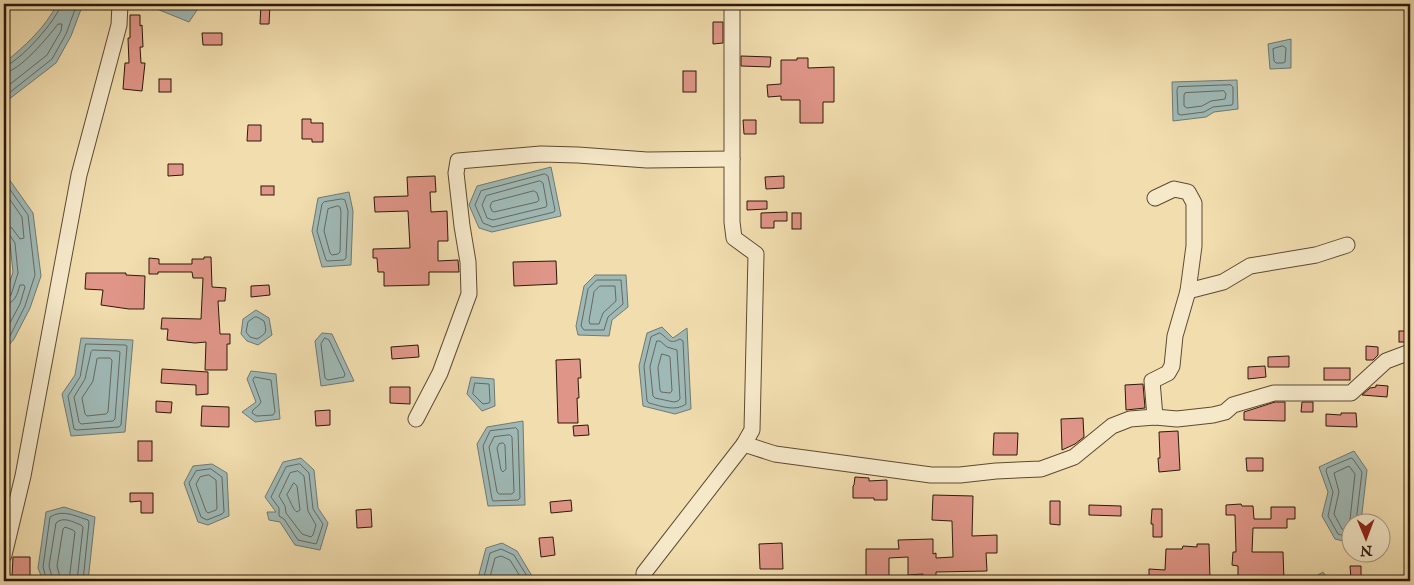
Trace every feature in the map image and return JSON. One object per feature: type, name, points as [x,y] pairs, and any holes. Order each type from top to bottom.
[{"type":"street","points":[[4,555],[7,524],[24,476],[79,176],[119,25],[120,4]]},
{"type":"street","points":[[644,581],[644,572],[744,444],[752,430],[756,254],[734,238],[732,4]]},
{"type":"street","points":[[416,419],[440,373],[469,294],[468,262],[456,173],[458,161],[541,154],[647,160],[732,159]]},
{"type":"street","points":[[1155,198],[1174,189],[1188,192],[1194,203],[1194,246],[1188,291],[1175,336],[1172,366],[1168,373],[1152,381],[1156,417]]},
{"type":"street","points":[[1188,291],[1223,282],[1250,266],[1316,255],[1347,245]]},
{"type":"street","points":[[744,444],[775,454],[931,475],[960,475],[1041,469],[1074,457],[1112,426],[1130,419],[1213,415],[1225,412],[1233,405],[1274,393],[1351,393],[1386,360],[1410,352]]},
{"type":"water","points":[[57,4],[83,4],[71,36],[56,63],[4,103],[4,63],[34,36],[47,21]]},
{"type":"water","points":[[147,4],[201,4],[189,22]]},
{"type":"water","points":[[1291,39],[1291,68],[1270,69],[1268,44]]},
{"type":"water","points":[[1237,80],[1238,109],[1214,112],[1206,117],[1173,121],[1172,82]]},
{"type":"water","points":[[551,167],[561,216],[492,232],[479,228],[469,205],[477,186]]},
{"type":"water","points":[[4,172],[33,213],[41,276],[30,308],[14,339],[4,351],[4,299],[13,272],[10,244],[4,233]]},
{"type":"water","points":[[349,192],[353,211],[351,265],[322,267],[312,231],[318,198]]},
{"type":"water","points":[[595,275],[626,275],[628,307],[612,320],[609,336],[578,335],[576,326],[584,286]]},
{"type":"water","points":[[256,310],[269,318],[272,335],[258,345],[247,341],[241,334],[243,319]]},
{"type":"water","points":[[662,327],[673,338],[687,328],[691,409],[675,414],[643,406],[639,366],[647,333]]},
{"type":"water","points":[[322,333],[332,334],[354,381],[321,386],[315,341]]},
{"type":"water","points":[[81,338],[133,340],[125,432],[71,436],[62,394],[75,375]]},
{"type":"water","points":[[251,371],[276,374],[280,419],[255,422],[242,412],[256,402],[247,379]]},
{"type":"water","points":[[471,377],[494,379],[495,406],[482,411],[467,394]]},
{"type":"water","points":[[523,421],[525,505],[488,506],[477,444],[487,427]]},
{"type":"water","points":[[1354,451],[1367,470],[1362,512],[1342,512],[1342,541],[1335,539],[1322,516],[1328,492],[1319,467]]},
{"type":"water","points":[[301,458],[314,470],[318,508],[328,523],[320,550],[295,545],[280,522],[269,520],[267,512],[276,512],[265,497],[283,462]]},
{"type":"water","points":[[212,464],[227,473],[229,516],[208,525],[198,522],[184,483],[193,466]]},
{"type":"water","points":[[64,507],[95,517],[88,581],[43,581],[38,568],[46,512]]},
{"type":"water","points":[[502,543],[517,551],[535,581],[478,581],[486,548]]},
{"type":"water","points":[[1323,572],[1329,581],[1308,581]]},
{"type":"building","points":[[261,5],[270,5],[269,24],[260,24]]},
{"type":"building","points":[[130,15],[140,15],[140,26],[142,25],[143,47],[140,47],[141,63],[145,63],[142,91],[123,89],[125,63],[129,63],[128,38],[130,38]]},
{"type":"building","points":[[713,22],[723,22],[723,43],[713,44]]},
{"type":"building","points":[[202,33],[222,33],[222,45],[203,45]]},
{"type":"building","points":[[741,56],[771,57],[770,67],[741,66]]},
{"type":"building","points":[[797,58],[808,58],[808,68],[834,67],[834,102],[823,102],[823,123],[800,123],[800,100],[781,100],[781,96],[768,97],[767,85],[781,84],[781,60],[797,60]]},
{"type":"building","points":[[683,71],[696,71],[696,92],[683,92]]},
{"type":"building","points":[[159,79],[171,79],[171,92],[159,92]]},
{"type":"building","points":[[302,119],[311,119],[311,123],[323,123],[323,142],[312,142],[312,139],[302,139]]},
{"type":"building","points":[[743,120],[756,120],[756,134],[744,134]]},
{"type":"building","points":[[248,125],[261,125],[261,141],[247,141]]},
{"type":"building","points":[[168,164],[183,164],[183,175],[168,176]]},
{"type":"building","points":[[435,176],[436,192],[430,192],[431,212],[447,211],[448,241],[438,241],[438,261],[458,260],[459,272],[429,272],[429,285],[384,286],[384,272],[378,272],[377,258],[373,258],[373,249],[410,248],[408,211],[375,212],[374,197],[408,196],[407,177]]},
{"type":"building","points":[[784,176],[784,188],[766,189],[765,177]]},
{"type":"building","points":[[261,186],[274,186],[274,195],[261,195]]},
{"type":"building","points":[[747,201],[767,201],[767,209],[747,210]]},
{"type":"building","points":[[787,212],[787,221],[774,221],[774,228],[761,228],[761,213]]},
{"type":"building","points":[[792,213],[801,213],[801,229],[792,229]]},
{"type":"building","points":[[204,257],[211,257],[212,287],[226,288],[225,301],[218,301],[220,334],[230,334],[230,344],[227,344],[227,370],[205,370],[206,342],[195,343],[167,340],[168,329],[161,329],[162,318],[201,319],[203,278],[193,278],[192,272],[158,272],[158,274],[149,274],[149,258],[159,259],[159,264],[192,264],[192,259],[204,259]]},
{"type":"building","points":[[556,261],[557,284],[514,286],[513,262]]},
{"type":"building","points":[[86,273],[126,273],[126,275],[145,276],[144,309],[101,305],[103,290],[85,289]]},
{"type":"building","points":[[269,285],[270,295],[251,297],[251,286]]},
{"type":"building","points":[[1399,331],[1410,331],[1410,342],[1399,342]]},
{"type":"building","points":[[418,345],[419,357],[392,359],[391,347]]},
{"type":"building","points":[[1366,346],[1378,347],[1378,355],[1373,360],[1366,360]]},
{"type":"building","points":[[1289,356],[1289,367],[1268,367],[1268,357]]},
{"type":"building","points":[[580,359],[581,378],[578,378],[579,398],[577,398],[578,423],[558,423],[556,360]]},
{"type":"building","points":[[1265,366],[1266,377],[1248,379],[1248,367]]},
{"type":"building","points":[[1324,368],[1350,368],[1350,380],[1324,380]]},
{"type":"building","points":[[162,369],[208,372],[208,394],[196,395],[196,385],[161,383]]},
{"type":"building","points":[[1143,384],[1145,408],[1126,410],[1125,385]]},
{"type":"building","points":[[1376,385],[1388,386],[1387,397],[1362,395],[1370,388],[1376,387]]},
{"type":"building","points":[[390,387],[410,387],[410,404],[390,403]]},
{"type":"building","points":[[156,401],[172,402],[171,413],[156,412]]},
{"type":"building","points":[[1275,402],[1285,402],[1285,421],[1244,420],[1244,412]]},
{"type":"building","points":[[1302,402],[1313,402],[1313,412],[1301,412]]},
{"type":"building","points":[[202,406],[229,407],[229,427],[201,426]]},
{"type":"building","points":[[330,410],[330,425],[316,426],[315,411]]},
{"type":"building","points":[[1341,413],[1356,413],[1357,427],[1326,426],[1326,414],[1341,415]]},
{"type":"building","points":[[1083,418],[1084,437],[1062,450],[1061,419]]},
{"type":"building","points":[[588,425],[589,435],[574,436],[573,426]]},
{"type":"building","points":[[1178,431],[1180,470],[1159,472],[1159,432]]},
{"type":"building","points":[[994,433],[1018,433],[1017,455],[993,455]]},
{"type":"building","points":[[138,441],[152,441],[152,461],[138,461]]},
{"type":"building","points":[[1246,458],[1263,458],[1263,471],[1247,471]]},
{"type":"building","points":[[855,477],[869,478],[869,481],[887,480],[887,500],[853,498]]},
{"type":"building","points":[[130,493],[153,493],[153,513],[141,513],[141,501],[130,502]]},
{"type":"building","points":[[933,495],[973,496],[972,536],[997,535],[997,553],[986,553],[987,571],[936,572],[936,578],[923,578],[923,574],[908,575],[908,557],[889,558],[889,576],[866,576],[866,549],[899,549],[898,540],[933,539],[933,554],[936,553],[936,558],[953,557],[952,521],[932,520]]},
{"type":"building","points":[[571,500],[572,511],[551,513],[550,502]]},
{"type":"building","points":[[1050,501],[1060,501],[1060,525],[1050,524]]},
{"type":"building","points":[[1241,504],[1242,506],[1253,506],[1254,519],[1271,519],[1271,507],[1295,507],[1295,519],[1287,519],[1287,528],[1253,528],[1252,552],[1283,552],[1284,581],[1238,581],[1238,566],[1232,565],[1233,552],[1236,552],[1235,515],[1226,515],[1226,505]]},
{"type":"building","points":[[1089,505],[1121,506],[1121,516],[1089,515]]},
{"type":"building","points":[[371,509],[372,527],[357,528],[356,510]]},
{"type":"building","points":[[1152,509],[1162,509],[1162,537],[1153,537],[1153,524],[1151,524]]},
{"type":"building","points":[[553,537],[555,555],[541,557],[539,538]]},
{"type":"building","points":[[782,543],[783,569],[760,569],[759,544]]},
{"type":"building","points":[[1197,544],[1209,544],[1210,580],[1149,581],[1149,569],[1165,570],[1166,549],[1182,549],[1183,546],[1197,547]]},
{"type":"building","points":[[13,557],[30,557],[30,577],[12,577]]},
{"type":"building","points":[[1350,566],[1361,566],[1361,579],[1351,579]]}]
